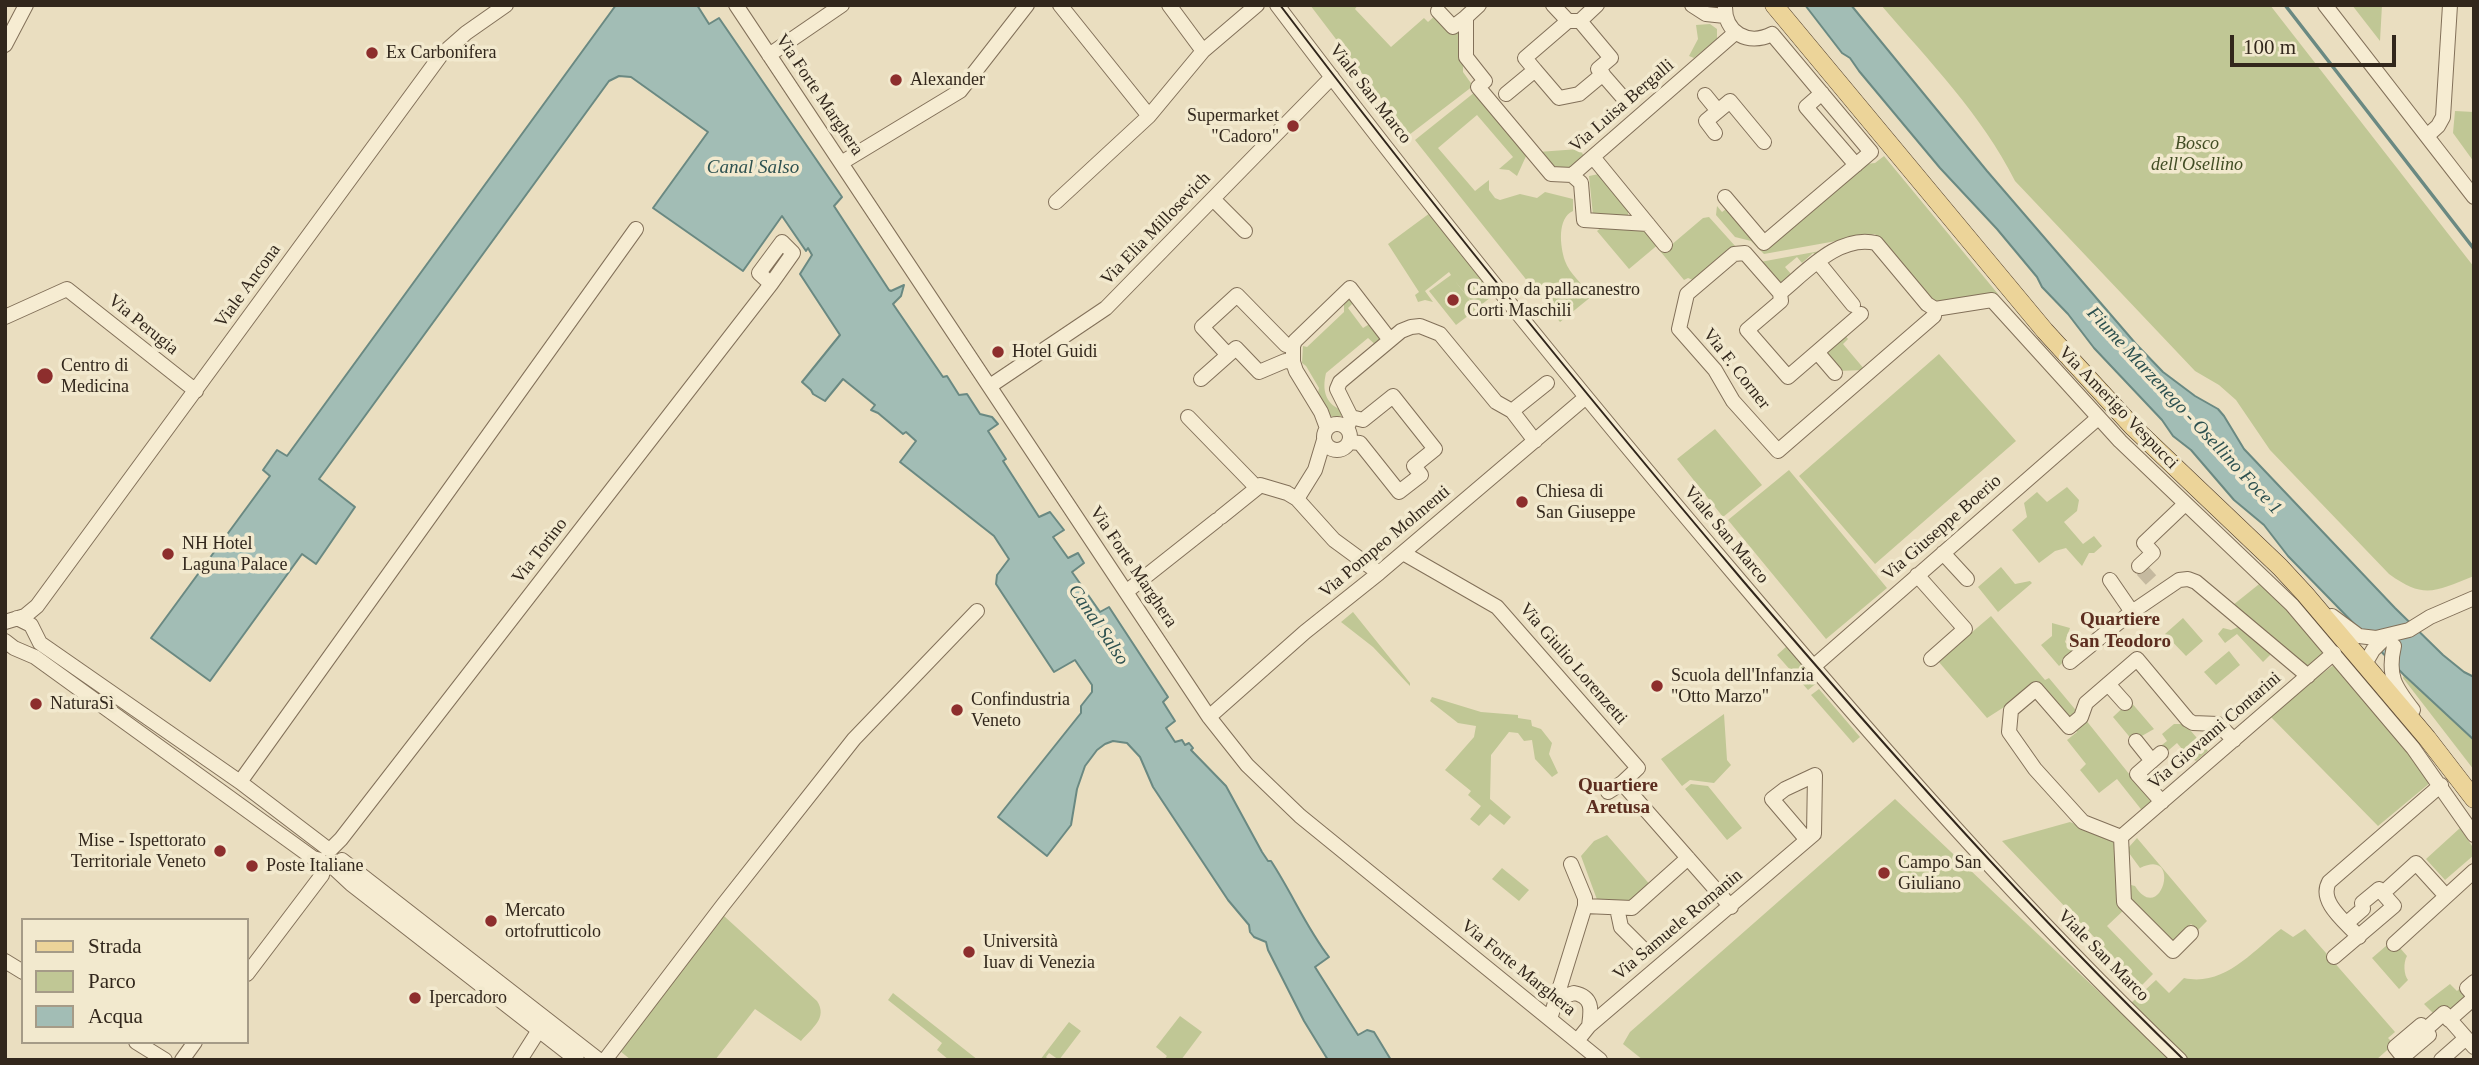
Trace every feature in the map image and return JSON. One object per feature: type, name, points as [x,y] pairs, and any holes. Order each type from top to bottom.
[{"type":"main road","name":"Via Amerigo Vespucci","points":[[1774,5],[2076,366],[2152,446],[2372,653],[2474,799]]},
{"type":"street","name":"Viale Ancona","points":[[9,622],[28,614],[37,606],[441,55],[466,33],[506,5]]},
{"type":"street","name":"Via Forte Marghera","points":[[736,5],[1209,717],[1247,765],[1300,816],[1600,1060]]},
{"type":"street","points":[[769,55],[842,5]]},
{"type":"street","points":[[841,163],[960,90],[1027,5]]},
{"type":"street","points":[[1060,5],[1149,116]]},
{"type":"street","points":[[1169,5],[1203,51]]},
{"type":"street","points":[[1056,201],[1149,116],[1203,51],[1257,5]]},
{"type":"street","name":"Viale San Marco","points":[[1277,5],[1587,397],[1813,667],[1992,870],[2180,1060]]},
{"type":"street","points":[[1438,10],[1453,27],[1479,5]]},
{"type":"street","points":[[1553,5],[1574,21],[1611,58],[1579,94],[1559,98],[1525,58],[1574,21],[1597,5]]},
{"type":"street","points":[[1692,5],[1706,14],[1725,10],[1728,25],[1743,38],[1753,40],[1772,34],[1871,152],[1764,243],[1725,197]]},
{"type":"street","points":[[2325,5],[2474,197]]},
{"type":"street","points":[[2427,136],[2438,127],[2443,117],[2450,5]]},
{"type":"street","points":[[5,45],[23,6]]},
{"type":"street","name":"Via Luisa Bergalli","points":[[1466,17],[1466,57],[1485,81],[1478,87],[1551,174],[1572,175],[1735,33]]},
{"type":"street","points":[[1793,59],[1806,45]]},
{"type":"street","points":[[1506,94],[1535,70]]},
{"type":"street","points":[[1601,71],[1625,100]]},
{"type":"street","name":"Via Elia Millosevich","points":[[990,386],[1106,308],[1332,77]]},
{"type":"street","points":[[1822,93],[1806,107],[1856,165]]},
{"type":"street","points":[[1705,95],[1718,111]]},
{"type":"street","points":[[1715,133],[1706,121],[1730,101],[1765,142]]},
{"type":"street","points":[[1593,157],[1665,245]]},
{"type":"street","points":[[1572,175],[1581,183],[1584,220],[1648,224]]},
{"type":"street","points":[[1213,199],[1245,231]]},
{"type":"street","points":[[240,782],[636,229]]},
{"type":"street","points":[[1818,262],[1857,310],[1817,352],[1788,377],[1747,330],[1781,301],[1780,293],[1835,248],[1869,241],[1876,243],[1927,304],[1935,309],[1992,300],[2098,418],[2185,504],[2267,579],[2334,653],[2441,785],[2474,835]]},
{"type":"street","name":"Via F. Corner","points":[[1780,293],[1745,253],[1734,254],[1686,294],[1679,328],[1715,370],[1733,401],[1778,451],[1934,316],[1935,309]]},
{"type":"street","name":"Via Torino","points":[[248,973],[322,875],[332,856],[771,284]]},
{"type":"street","points":[[1315,470],[1326,434],[1335,424],[1347,434],[1360,443],[1399,492],[1421,474],[1414,466],[1435,449],[1393,396],[1347,434],[1332,450],[1326,434],[1293,362],[1295,341],[1350,288],[1390,340]]},
{"type":"street","name":"Via Perugia","points":[[5,317],[67,289],[196,391]]},
{"type":"street","points":[[1293,346],[1286,345],[1237,295],[1202,327],[1259,372],[1285,361],[1293,362]]},
{"type":"street","points":[[1347,434],[1337,386],[1401,331],[1411,327],[1432,329],[1440,334],[1496,402],[1512,411],[1535,441]]},
{"type":"street","points":[[1200,379],[1232,351]]},
{"type":"street","points":[[1817,352],[1835,373]]},
{"type":"street","points":[[1512,411],[1547,383]]},
{"type":"street","name":"Via Pompeo Molmenti","points":[[1209,717],[1305,632],[1587,397]]},
{"type":"street","points":[[1188,417],[1257,488]]},
{"type":"street","name":"Via Giuseppe Boerio","points":[[1813,667],[2098,418]]},
{"type":"street","points":[[1297,499],[1315,470],[1347,434]]},
{"type":"street","points":[[1126,592],[1260,485],[1297,499],[1334,540],[1379,573]]},
{"type":"street","points":[[2139,566],[2153,553],[2144,543],[2185,504]]},
{"type":"street","name":"Via Giulio Lorenzetti","points":[[1403,553],[1497,607],[1638,768],[1622,783]]},
{"type":"street","points":[[1943,553],[1967,579]]},
{"type":"street","points":[[2280,568],[2372,653]]},
{"type":"street","points":[[1917,575],[1965,629],[1931,659]]},
{"type":"street","points":[[2070,662],[2132,612],[2179,580],[2188,579],[2196,582],[2308,676]]},
{"type":"street","points":[[2110,580],[2132,612]]},
{"type":"street","points":[[2151,580],[2162,592]]},
{"type":"street","points":[[2372,653],[2430,617],[2474,598]]},
{"type":"street","name":"Viale Ancona","points":[[34,631],[37,606]]},
{"type":"street","points":[[605,1060],[854,739],[977,611]]},
{"type":"street","points":[[9,622],[27,621],[40,643],[240,782],[332,856],[599,1060]]},
{"type":"street","points":[[12,645],[27,646],[34,631]]},
{"type":"street","points":[[2372,653],[2391,641]]},
{"type":"street","points":[[2391,641],[2391,672],[2397,687],[2456,775]]},
{"type":"street","points":[[12,645],[35,657],[313,858],[332,856]]},
{"type":"street","name":"Via Giovanni Contarini","points":[[2122,837],[2334,653]]},
{"type":"street","points":[[2191,933],[2173,951],[2124,902],[2122,837],[2083,822],[2035,769],[2009,733],[2011,710],[2036,689],[2069,727],[2081,717],[2086,703],[2137,659],[2188,720],[2193,723],[2218,724],[2234,740]]},
{"type":"street","points":[[2108,684],[2125,704]]},
{"type":"street","points":[[2136,741],[2156,757],[2137,774],[2162,802]]},
{"type":"street","points":[[1608,792],[1622,783],[1731,907]]},
{"type":"street","points":[[2359,937],[2327,901],[2326,886],[2441,785]]},
{"type":"street","name":"Via Samuele Romanin","points":[[1577,1041],[1589,1026],[1807,841]]},
{"type":"street","points":[[332,856],[351,884],[578,1060]]},
{"type":"street","points":[[1585,906],[1632,908],[1688,858]]},
{"type":"street","points":[[2383,893],[2416,863],[2446,896]]},
{"type":"street","points":[[1550,1019],[1585,906],[1586,898],[1571,864]]},
{"type":"street","points":[[2394,944],[2474,871]]},
{"type":"street","points":[[2334,957],[2394,906],[2379,889],[2362,903],[2363,909],[2347,923]]},
{"type":"street","points":[[1618,908],[1621,927],[1645,951]]},
{"type":"street","points":[[5,961],[21,971]]},
{"type":"street","points":[[2449,1020],[2474,997],[2467,988],[2474,982]]},
{"type":"street","points":[[1556,999],[1574,993],[1585,997],[1591,1008],[1589,1026]]},
{"type":"street","points":[[2394,1056],[2395,1047],[2421,1025],[2425,1030],[2444,1013],[2470,1040],[2441,1060]]},
{"type":"street","points":[[520,1060],[539,1030]]},
{"type":"street","points":[[139,1044],[165,1060]]},
{"type":"street","points":[[182,1060],[194,1044]]},
{"type":"green space","points":[[1310,5],[1358,5],[1355,9],[1391,47],[1424,18],[1428,22],[1437,14],[1463,21],[1463,72],[1473,86],[1409,135]]},
{"type":"green space","name":"Bosco dell'Osellino","points":[[1881,5],[2270,5],[2474,267],[2474,576],[2439,589],[2421,590],[2389,574],[2270,450],[2236,400],[2219,385],[2195,371],[2015,181],[1971,111]]},
{"type":"green space","points":[[2352,5],[2382,5],[2380,41]]},
{"type":"green space","points":[[1710,24],[1717,29],[1717,39],[1694,58],[1689,56],[1698,39],[1696,25]]},
{"type":"green space","points":[[1475,92],[1527,154],[1517,176],[1509,170],[1499,169],[1513,157],[1477,115],[1438,148],[1475,191],[1489,180],[1489,190],[1500,200],[1520,194],[1537,198],[1545,192],[1573,199],[1573,211],[1562,226],[1563,255],[1570,270],[1592,296],[1560,322],[1415,140]]},
{"type":"green space","points":[[2455,111],[2474,112],[2474,162],[2453,133]]},
{"type":"green space","points":[[1579,149],[1585,157],[1570,170],[1553,169],[1538,152]]},
{"type":"green space","points":[[1884,156],[1998,294],[1948,302],[1930,300],[1875,234],[1764,254],[1751,241],[1735,237],[1716,215],[1717,206],[1722,212],[1729,207],[1759,244],[1866,164],[1875,163]]},
{"type":"green space","points":[[1599,174],[1628,209],[1628,218],[1593,215],[1589,176]]},
{"type":"green space","points":[[1430,213],[1495,294],[1477,308],[1455,281],[1477,309],[1456,325],[1429,291],[1451,275],[1449,272],[1425,291],[1433,302],[1418,302],[1415,295],[1419,292],[1388,244]]},
{"type":"green space","points":[[1709,217],[1736,247],[1693,280],[1684,280],[1660,251],[1670,246],[1703,218]]},
{"type":"green space","points":[[1602,227],[1651,232],[1660,243],[1629,269],[1597,231]]},
{"type":"green space","points":[[1820,251],[1816,255],[1813,253],[1802,263],[1797,257],[1785,267],[1791,274],[1779,284],[1760,262]]},
{"type":"green space","points":[[1349,297],[1354,302],[1348,308],[1363,328],[1371,323],[1385,340],[1378,347],[1368,338],[1326,373],[1324,385],[1328,400],[1341,410],[1341,416],[1337,418],[1330,416],[1318,393],[1319,388],[1302,363],[1303,346],[1307,347],[1344,312],[1344,299]]},
{"type":"green space","points":[[1843,333],[1848,339],[1843,344],[1865,370],[1837,371],[1821,352]]},
{"type":"green space","points":[[1939,354],[2016,441],[1875,564],[1799,476]]},
{"type":"green space","points":[[1715,429],[1762,485],[1723,517],[1677,459]]},
{"type":"green space","points":[[1789,470],[1887,588],[1826,639],[1728,520]]},
{"type":"green space","points":[[2067,487],[2079,500],[2077,511],[2064,522],[2083,544],[2094,536],[2102,546],[2094,553],[2089,553],[2082,566],[2066,548],[2055,551],[2039,563],[2012,530],[2027,517],[2024,503],[2037,492],[2047,502]]},
{"type":"green space","points":[[2001,567],[2015,584],[2030,581],[2032,583],[1998,612],[1978,587]]},
{"type":"green space","points":[[2263,581],[2325,652],[2308,667],[2233,605]]},
{"type":"green space","points":[[1353,612],[1410,686],[1373,647],[1341,622]]},
{"type":"green space","points":[[1991,616],[2045,680],[2049,678],[2079,714],[2072,721],[2040,684],[1987,718],[1938,661]]},
{"type":"green space","points":[[2183,618],[2203,641],[2186,656],[2165,634]]},
{"type":"green space","points":[[2052,623],[2070,628],[2065,642],[2075,652],[2059,666],[2041,645],[2052,636]]},
{"type":"green space","points":[[2238,627],[2272,653],[2263,662],[2237,634],[2225,643],[2218,634],[2223,628],[2231,630]]},
{"type":"green space","points":[[1787,646],[1818,682],[1808,690],[1777,655]]},
{"type":"green space","points":[[2229,651],[2240,665],[2216,685],[2204,672]]},
{"type":"green space","points":[[2335,664],[2431,782],[2378,826],[2269,715],[2317,674],[2319,676]]},
{"type":"green space","points":[[2404,675],[2434,701],[2474,713],[2474,770],[2403,678]]},
{"type":"green space","points":[[1819,689],[1860,737],[1853,743],[1811,695]]},
{"type":"green space","points":[[1432,697],[1481,712],[1518,715],[1518,718],[1531,720],[1532,726],[1541,729],[1552,743],[1549,754],[1558,773],[1552,777],[1535,759],[1532,740],[1524,741],[1518,733],[1509,732],[1491,755],[1490,799],[1511,817],[1504,825],[1490,814],[1479,826],[1470,819],[1481,806],[1468,795],[1471,791],[1445,770],[1474,737],[1476,726],[1458,723],[1430,701]]},
{"type":"green space","points":[[2130,701],[2154,729],[2133,741],[2113,717]]},
{"type":"green space","points":[[1724,714],[1727,760],[1731,765],[1714,783],[1690,780],[1682,786],[1661,759]]},
{"type":"green space","points":[[2085,719],[2154,805],[2144,813],[2117,779],[2099,793],[2080,770],[2086,764],[2067,740],[2077,732],[2074,728]]},
{"type":"green space","points":[[2174,724],[2185,724],[2208,751],[2196,761],[2177,743],[2163,755],[2158,748],[2167,741],[2162,734]]},
{"type":"green space","points":[[1691,784],[1708,786],[1742,828],[1727,840],[1685,789]]},
{"type":"green space","name":"Campo San Giuliano","points":[[1895,799],[2171,1060],[1643,1060],[1623,1044],[1630,1032]]},
{"type":"green space","points":[[2070,822],[2108,837],[2120,850],[2126,908],[2107,926],[2153,974],[2141,986],[2002,841]]},
{"type":"green space","points":[[2460,828],[2474,849],[2474,855],[2445,880],[2426,859]]},
{"type":"green space","points":[[1607,835],[1652,887],[1632,905],[1599,905],[1581,856],[1594,841]]},
{"type":"green space","points":[[2137,838],[2207,921],[2198,930],[2191,924],[2173,942],[2131,900],[2131,885],[2144,896],[2153,897],[2159,893],[2164,875],[2161,867],[2153,864],[2140,868],[2129,853],[2129,847]]},
{"type":"green space","points":[[1502,868],[1529,890],[1519,901],[1492,879]]},
{"type":"green space","points":[[724,916],[817,1001],[820,1018],[801,1041],[755,1009],[715,1060],[631,1060],[620,1051]]},
{"type":"green space","points":[[2281,929],[2293,937],[2305,929],[2395,1032],[2388,1038],[2394,1044],[2376,1060],[2188,1060],[2131,1003],[2156,980],[2169,993],[2184,978],[2199,979],[2225,972],[2249,957]]},
{"type":"green space","points":[[2393,940],[2407,956],[2404,969],[2408,980],[2399,989],[2372,958]]},
{"type":"green space","points":[[2450,984],[2457,991],[2462,986],[2472,998],[2450,1016],[2442,1006],[2433,1013],[2424,1004]]},
{"type":"green space","points":[[893,993],[978,1060],[949,1060],[937,1050],[942,1043],[888,1000]]},
{"type":"green space","points":[[1180,1016],[1202,1032],[1181,1060],[1164,1060],[1167,1056],[1156,1047]]},
{"type":"green space","points":[[1069,1022],[1081,1031],[1059,1060],[1049,1053],[1046,1057],[1049,1060],[1040,1060]]},
{"type":"water","name":"Canal Salso","points":[[616,5],[697,5],[709,24],[719,18],[842,197],[834,206],[889,290],[904,285],[901,296],[893,304],[943,377],[947,376],[959,395],[967,394],[980,414],[992,417],[998,424],[988,431],[1006,459],[1003,461],[1039,517],[1050,512],[1064,530],[1053,537],[1068,558],[1078,553],[1084,563],[1072,572],[1100,612],[1109,607],[1168,697],[1163,702],[1175,721],[1166,728],[1175,742],[1182,740],[1185,745],[1189,743],[1193,748],[1191,750],[1226,786],[1262,852],[1268,861],[1271,861],[1329,957],[1315,967],[1358,1035],[1367,1030],[1374,1032],[1391,1060],[1328,1060],[1304,1021],[1266,942],[1254,937],[1250,932],[1249,925],[1228,900],[1153,787],[1140,757],[1127,743],[1113,741],[1105,744],[1085,766],[1077,789],[1071,825],[1047,856],[998,817],[1081,713],[1081,706],[1092,692],[1092,685],[1075,660],[1054,672],[996,584],[997,575],[1009,559],[994,536],[900,462],[916,441],[871,410],[875,405],[843,379],[825,401],[813,394],[802,382],[840,335],[800,274],[812,255],[808,248],[806,251],[782,216],[743,271],[653,208],[708,132],[631,77],[619,76],[609,81],[319,479],[355,507],[316,564],[302,554],[210,681],[151,638],[270,476],[263,470],[277,450],[287,456]]},
{"type":"water","name":"Fiume Marzenego - Osellino Foce 1","points":[[1805,5],[1851,5],[1987,171],[2136,344],[2163,372],[2218,409],[2244,449],[2395,608],[2443,655],[2474,677],[2474,740],[2404,675],[2288,556],[2264,525],[2234,500],[2191,450],[2173,436],[2162,420],[2094,348],[2068,314],[2042,287],[2037,277],[1997,229],[1940,168],[1850,58],[1842,53]]},
{"type":"waterway","points":[[2285,5],[2474,249]]},
{"type":"tunnel","points":[[2142,570],[2151,580]]},
{"type":"tram line","points":[[1280,5],[1508,297],[1744,582],[1850,705],[2013,886],[2184,1060]]},
{"type":"place","name":"Ex Carbonifera","points":[[372,53]]},
{"type":"place","name":"Alexander","points":[[896,80]]},
{"type":"place","name":"Supermarket \"Cadoro\"","points":[[1293,126]]},
{"type":"place","name":"Campo da pallacanestro Corti Maschili","points":[[1453,300]]},
{"type":"place","name":"Hotel Guidi","points":[[998,352]]},
{"type":"place","name":"Centro di Medicina","points":[[45,376]]},
{"type":"place","name":"Chiesa di San Giuseppe","points":[[1522,502]]},
{"type":"place","name":"NH Hotel Laguna Palace","points":[[168,554]]},
{"type":"place","name":"Scuola dell'Infanzia \"Otto Marzo\"","points":[[1657,686]]},
{"type":"place","name":"NaturaSì","points":[[36,704]]},
{"type":"place","name":"Confindustria Veneto","points":[[957,710]]},
{"type":"place","name":"Mise - Ispettorato Territoriale Veneto","points":[[220,851]]},
{"type":"place","name":"Poste Italiane","points":[[252,866]]},
{"type":"place","name":"Campo San Giuliano","points":[[1884,873]]},
{"type":"place","name":"Mercato ortofrutticolo","points":[[491,921]]},
{"type":"place","name":"Università Iuav di Venezia","points":[[969,952]]},
{"type":"place","name":"Ipercadoro","points":[[415,998]]},
{"type":"district","name":"Quartiere San Teodoro","points":[[2120,631]]},
{"type":"district","name":"Quartiere Aretusa","points":[[1618,797]]}]
